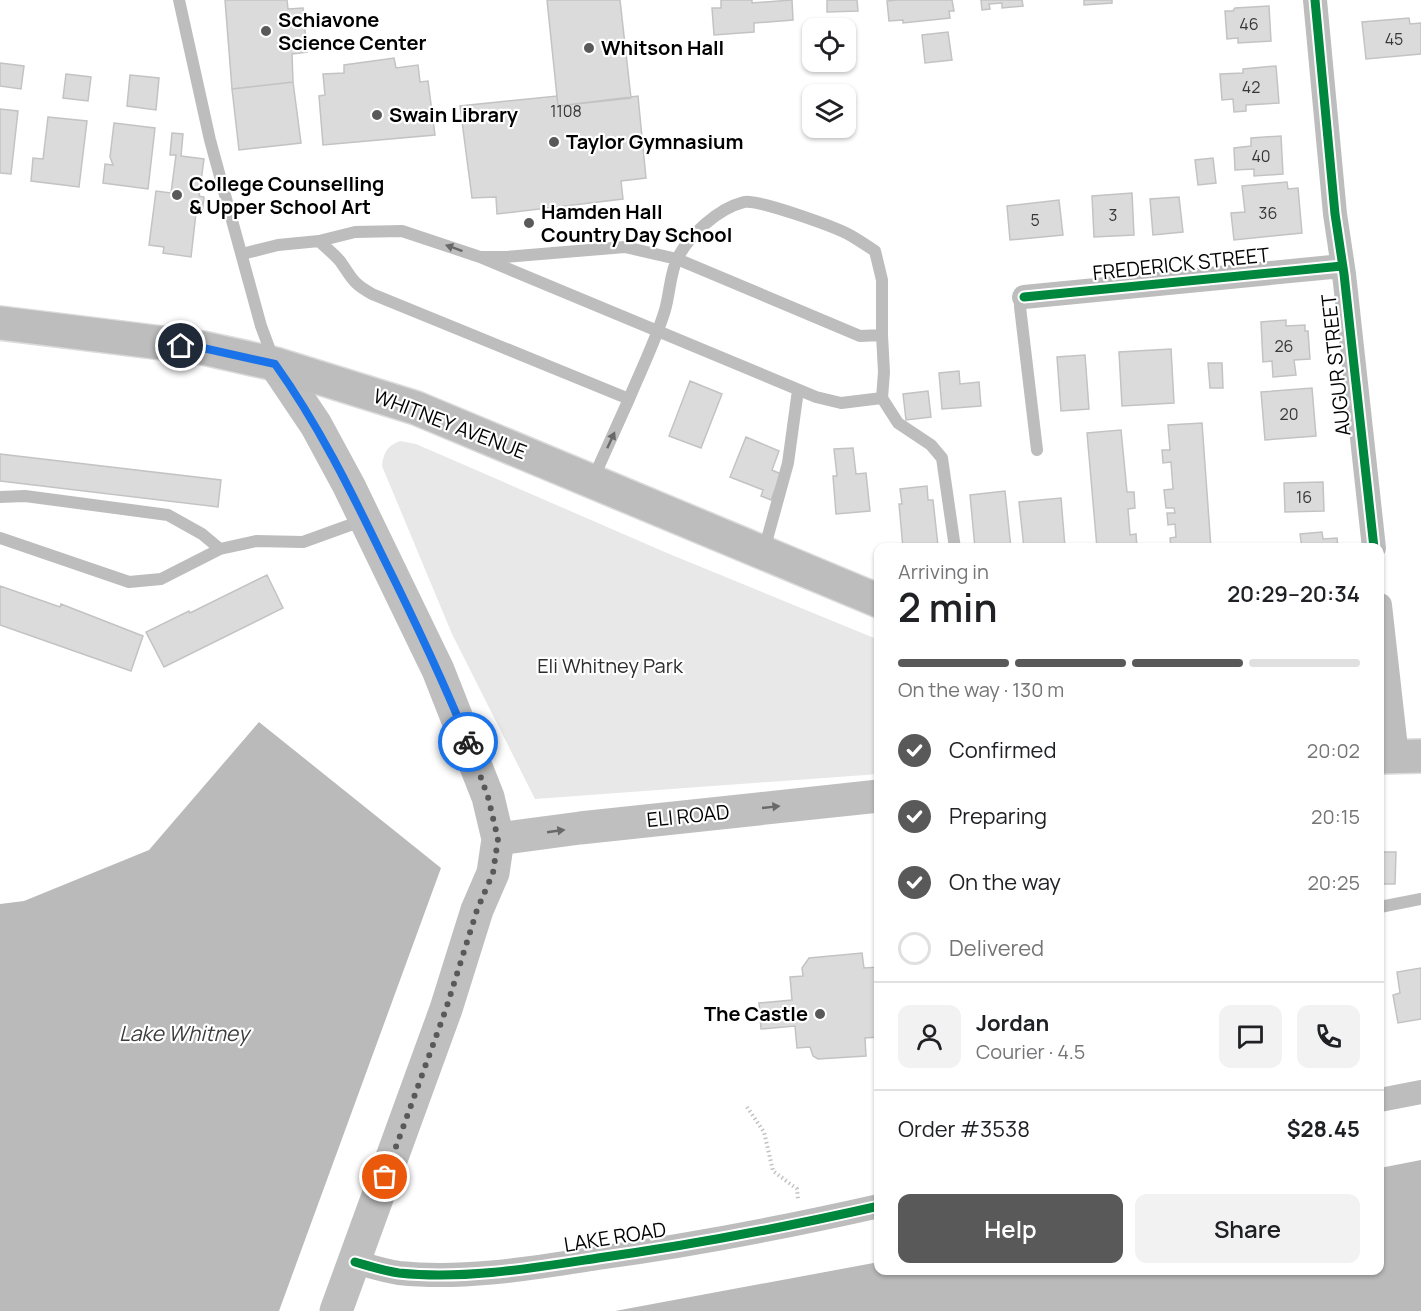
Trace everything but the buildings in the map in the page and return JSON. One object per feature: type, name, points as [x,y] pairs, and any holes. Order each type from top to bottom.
[{"type":"main road","name":"WHITNEY AVENUE","points":[[0,323],[203,348],[275,364],[416,408],[874,599]]},
{"type":"main road","points":[[275,364],[316,425],[438,670],[488,797],[498,839],[493,873],[477,910],[446,1009],[336,1311]]},
{"type":"main road","name":"ELI ROAD","points":[[498,839],[874,797]]},
{"type":"street","name":"AUGUR STREET","points":[[1315,0],[1335,214],[1373,543]]},
{"type":"street","name":"FREDERICK STREET","points":[[1024,297],[1342,266]]},
{"type":"street","points":[[1384,638],[1399,757]]},
{"type":"street","points":[[1384,1099],[1421,1092]]},
{"type":"street","name":"LAKE ROAD","points":[[355,1262],[387,1271],[426,1275],[467,1274],[540,1267],[648,1251],[802,1223],[874,1207]]},
{"type":"lane","points":[[178,0],[210,140],[261,326],[275,364]]},
{"type":"lane","points":[[593,480],[657,332],[677,259],[687,243],[705,225],[724,211],[746,202],[767,205],[848,234],[875,251],[882,280],[884,372],[882,398],[898,423],[931,445],[942,458],[954,543]]},
{"type":"lane","points":[[242,254],[278,245],[319,241],[355,232],[402,231],[480,257],[798,390],[841,403],[882,398]]},
{"type":"lane","points":[[319,241],[339,260],[346,273],[359,287],[372,294],[629,399]]},
{"type":"lane","points":[[480,257],[507,257],[625,247],[677,259],[860,336],[882,335]]},
{"type":"lane","points":[[1024,297],[1020,301],[1020,307],[1037,450]]},
{"type":"lane","points":[[764,552],[788,463],[798,390]]},
{"type":"lane","points":[[0,497],[25,496],[168,515],[202,534],[220,549]]},
{"type":"lane","points":[[0,538],[129,582],[161,579],[220,549],[256,541],[303,542],[365,520]]},
{"type":"lane","points":[[1384,906],[1421,899]]},
{"type":"path","points":[[747,1107],[765,1132],[773,1171],[797,1189]]},
{"type":"green space","name":"Eli Whitney Park","points":[[400,441],[416,444],[667,553],[874,638],[874,774],[535,799],[452,634],[382,466],[387,450]]},
{"type":"water","name":"Lake Whitney","points":[[259,722],[441,868],[279,1311],[0,1311],[0,904],[24,901],[149,850]]},
{"type":"water","points":[[1421,1160],[1421,1311],[615,1311],[874,1263],[874,1275],[1384,1275],[1384,1167]]},
{"type":"cycle path","points":[[1315,0],[1335,214],[1344,274],[1373,543]]},
{"type":"cycle path","points":[[1024,297],[1342,266]]},
{"type":"cycle path","points":[[355,1262],[393,1272],[424,1275],[498,1272],[704,1241],[874,1207]]},
{"type":"way so far","points":[[385,1177],[446,1009],[477,910],[493,873],[498,839],[488,797],[468,742]]},
{"type":"place","name":"Schiavone Science Center","points":[[266,31]]},
{"type":"place","name":"Whitson Hall","points":[[589,48]]},
{"type":"place","name":"Swain Library","points":[[377,115]]},
{"type":"place","name":"Taylor Gymnasium","points":[[554,142]]},
{"type":"place","name":"College Counselling & Upper School Art","points":[[177,195]]},
{"type":"place","name":"Hamden Hall Country Day School","points":[[529,223]]},
{"type":"place","name":"The Castle","points":[[820,1014]]},
{"type":"route","points":[[181,346],[203,348],[275,364],[316,425],[349,486],[438,670],[468,742]]}]
